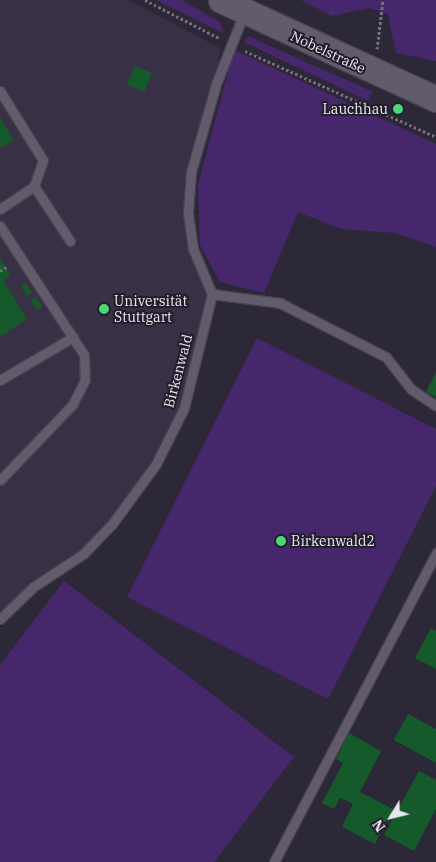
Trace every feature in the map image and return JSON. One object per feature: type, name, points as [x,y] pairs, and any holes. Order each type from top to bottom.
[{"type":"street","name":"Nobelstraße","points":[[221,0],[436,99]]},
{"type":"lane","points":[[244,12],[231,44],[192,172],[188,212],[193,249],[212,294],[280,303],[386,357],[411,388],[436,406]]},
{"type":"lane","points":[[0,91],[43,160],[34,186],[0,209]]},
{"type":"lane","points":[[34,186],[70,241]]},
{"type":"lane","points":[[0,226],[84,356],[85,380],[73,404],[0,480]]},
{"type":"lane","name":"Birkenwald","points":[[0,619],[33,587],[83,554],[156,464],[184,408],[212,294]]},
{"type":"lane","points":[[0,380],[73,337]]},
{"type":"lane","points":[[274,862],[436,553]]},
{"type":"path","points":[[145,0],[231,44],[436,137]]},
{"type":"path","points":[[380,43],[383,0]]},
{"type":"shaded area","name":"Universität Stuttgart","points":[[0,0],[128,0],[220,48],[216,84],[191,172],[193,249],[212,294],[184,408],[156,464],[83,554],[33,587],[0,619]]},
{"type":"shaded area","points":[[156,0],[182,0],[220,22],[223,33]]},
{"type":"shaded area","points":[[301,0],[436,0],[436,61],[396,53],[388,14],[369,8],[332,16]]},
{"type":"shaded area","points":[[248,36],[373,92],[368,101],[244,42]]},
{"type":"shaded area","points":[[234,50],[436,144],[436,247],[395,233],[341,229],[298,212],[264,293],[220,282],[200,245],[198,185]]},
{"type":"shaded area","name":"Birkenwald2","points":[[257,338],[436,429],[436,486],[328,699],[127,597]]},
{"type":"shaded area","points":[[64,581],[294,757],[214,862],[0,862],[0,665]]},
{"type":"building","points":[[134,66],[152,73],[145,91],[127,85]]},
{"type":"building","points":[[0,118],[14,140],[0,148]]},
{"type":"building","points":[[0,258],[10,275],[3,280],[27,319],[0,337]]},
{"type":"building","points":[[26,283],[32,293],[27,296],[21,286]]},
{"type":"building","points":[[36,297],[42,307],[37,310],[31,300]]},
{"type":"building","points":[[436,372],[436,397],[426,392]]},
{"type":"building","points":[[431,628],[436,631],[436,669],[415,658]]},
{"type":"building","points":[[408,714],[436,729],[436,763],[394,740]]},
{"type":"building","points":[[349,733],[381,751],[360,792],[393,809],[375,844],[342,827],[353,804],[340,798],[334,809],[322,803],[343,763],[336,759]]},
{"type":"building","points":[[419,771],[436,780],[436,809],[414,851],[384,835]]},
{"type":"place","name":"Lauchhau","points":[[398,109]]},
{"type":"place","name":"Universität Stuttgart","points":[[104,309]]},
{"type":"place","name":"Birkenwald2","points":[[281,541]]}]
